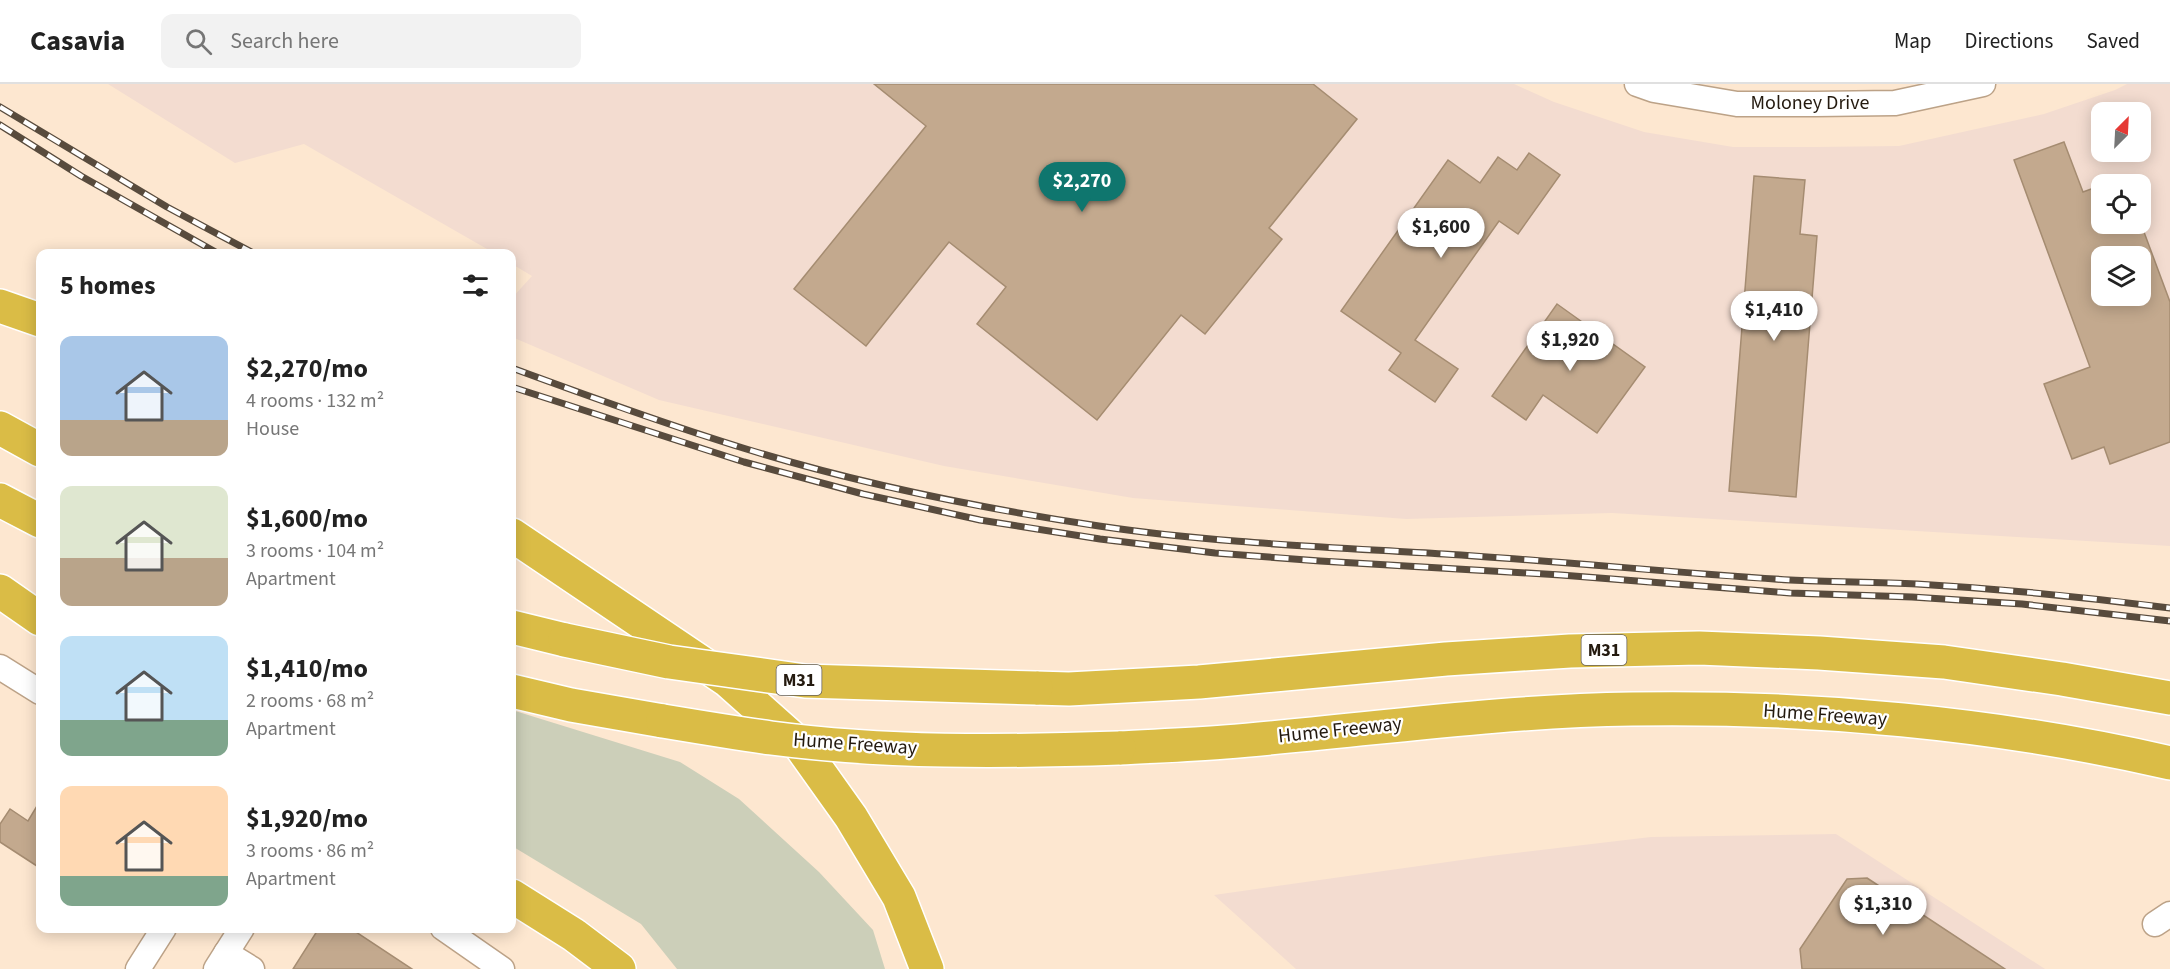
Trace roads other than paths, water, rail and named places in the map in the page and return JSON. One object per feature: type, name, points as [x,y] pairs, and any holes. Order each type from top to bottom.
[{"type":"highway","points":[[0,306],[36,319]]},
{"type":"highway","points":[[0,428],[36,448]]},
{"type":"highway","points":[[0,500],[36,519]]},
{"type":"highway","points":[[516,538],[727,680],[799,744],[851,817],[899,897],[927,969]]},
{"type":"highway","points":[[0,591],[36,616]]},
{"type":"highway","name":"M31","points":[[516,628],[669,662],[805,681],[1069,689],[1199,682],[1548,652],[1700,648],[1819,653],[1944,662],[2170,698]]},
{"type":"highway","name":"Hume Freeway","points":[[516,692],[571,705],[773,738],[905,748],[1031,751],[1119,748],[1226,742],[1496,716],[1632,709],[1759,710],[1910,721],[2027,736],[2170,763]]},
{"type":"highway","points":[[516,899],[574,935],[620,969]]},
{"type":"street","name":"Moloney Drive","points":[[1637,84],[1654,90],[1737,104],[1815,104],[1895,103],[1983,84]]},
{"type":"street","points":[[0,667],[36,690]]},
{"type":"street","points":[[138,969],[161,933]]},
{"type":"street","points":[[239,933],[221,961],[252,969]]},
{"type":"street","points":[[450,933],[502,969]]},
{"type":"railway","points":[[0,107],[167,207],[246,249]]},
{"type":"railway","points":[[0,125],[81,176],[210,249]]},
{"type":"railway","points":[[516,369],[685,429],[831,473],[964,503],[1099,526],[1185,537],[1271,544],[1487,557],[1790,580],[1981,588],[2170,608]]},
{"type":"railway","points":[[516,388],[744,462],[863,494],[980,520],[1100,539],[1215,553],[1320,561],[1561,575],[1790,593],[2022,604],[2170,621]]}]
